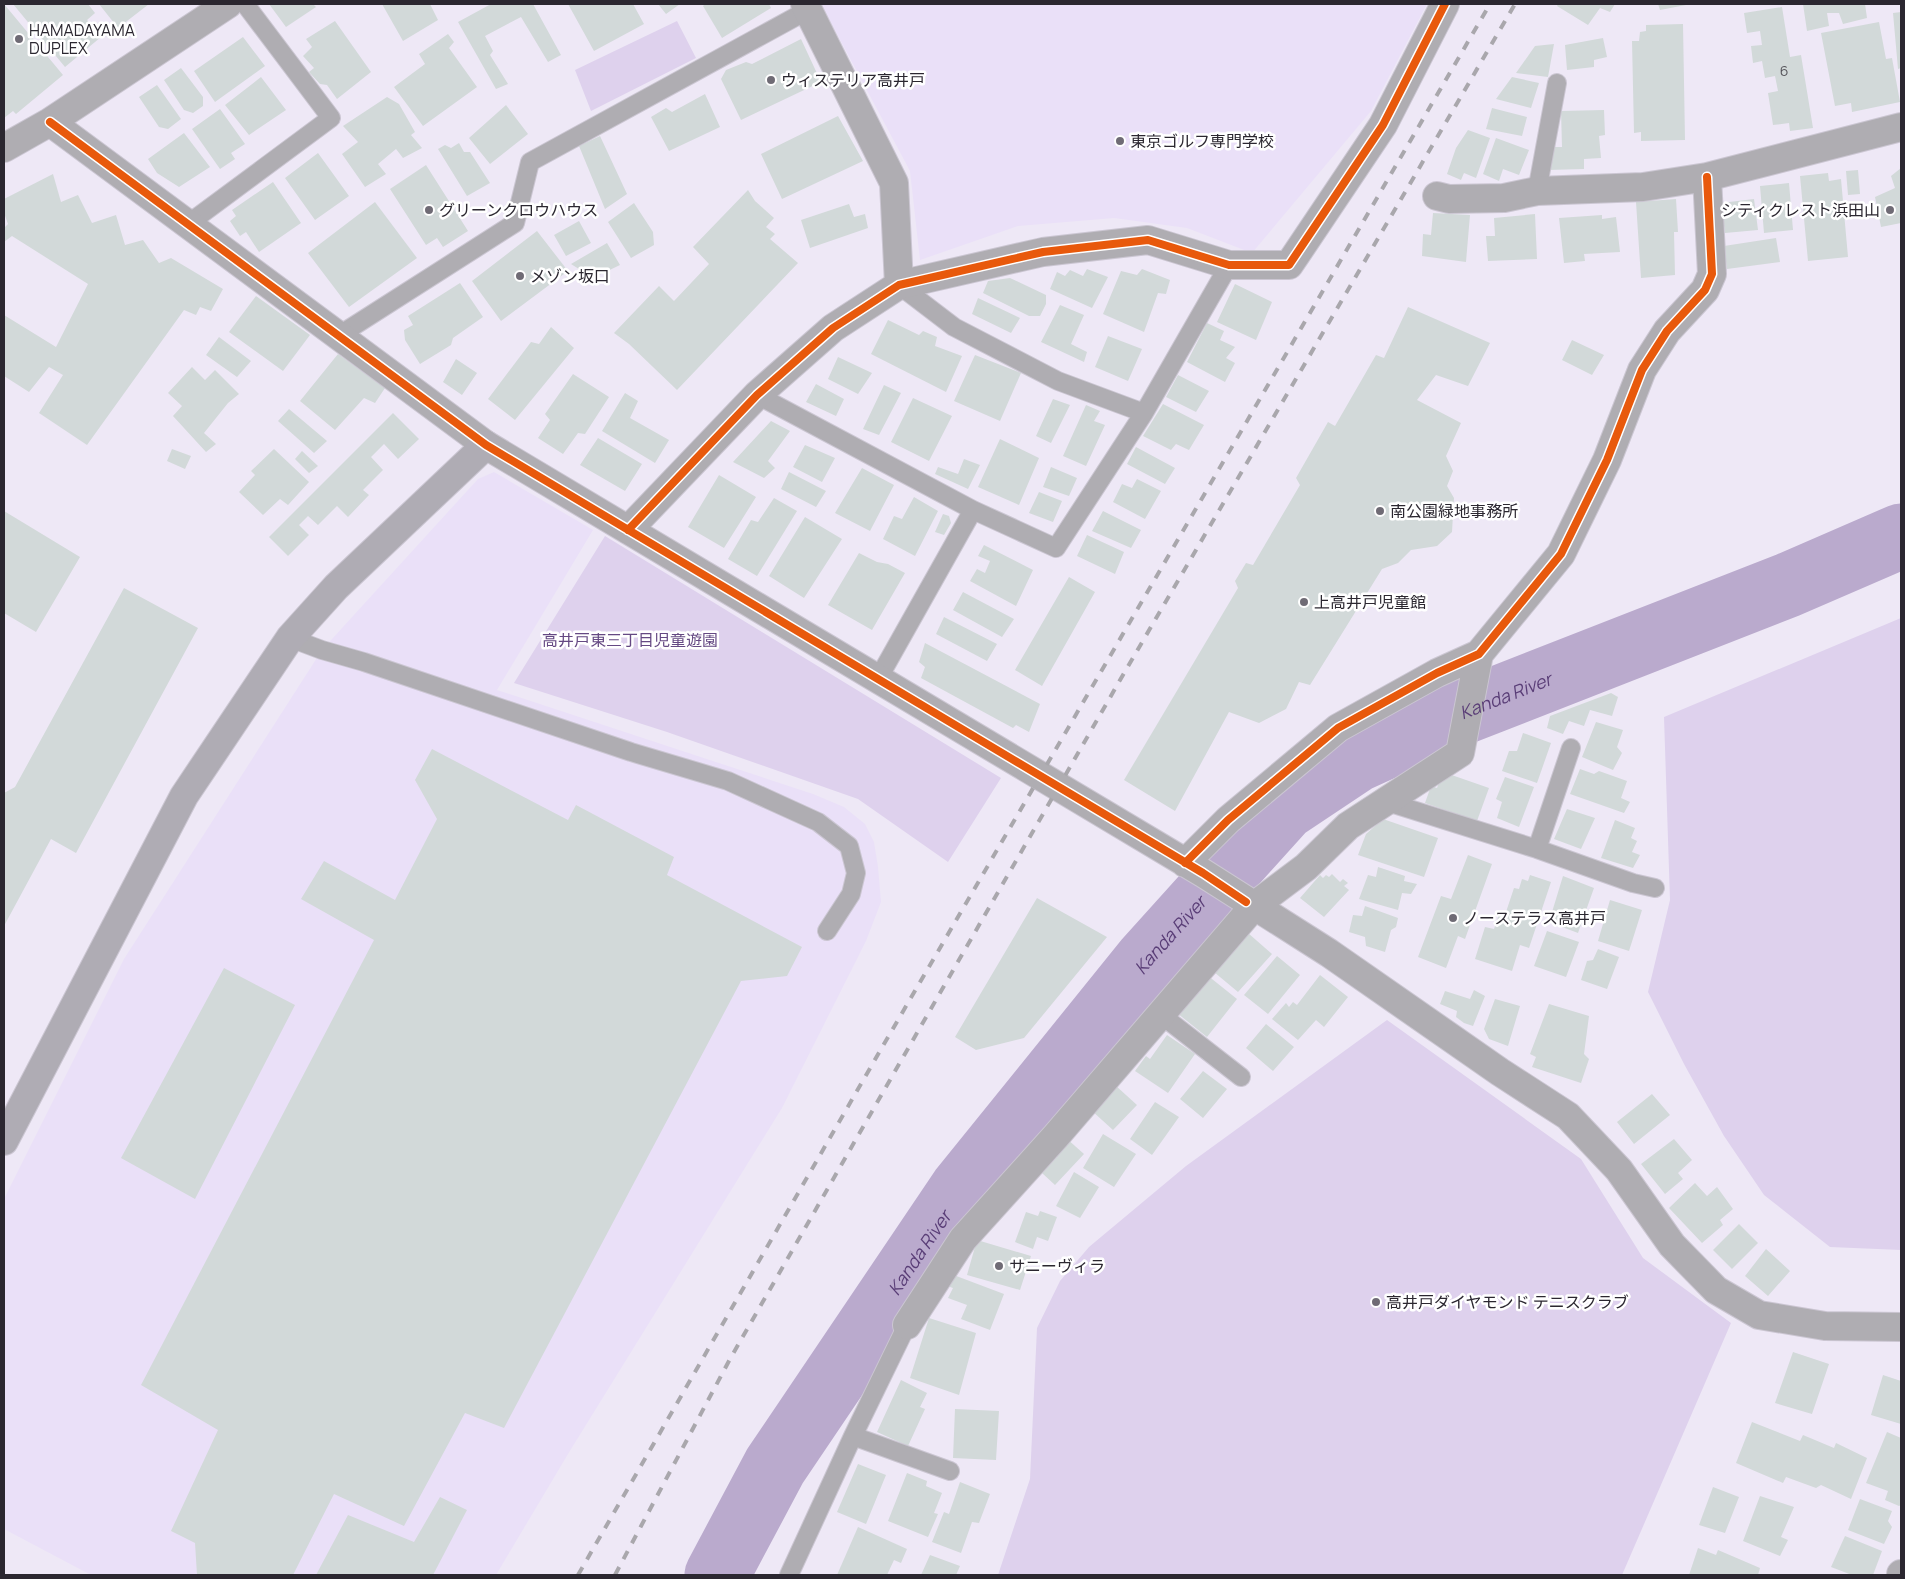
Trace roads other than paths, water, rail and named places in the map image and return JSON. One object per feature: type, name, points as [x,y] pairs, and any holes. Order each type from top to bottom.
[{"type":"street","points":[[4,148],[50,122],[228,4]]},
{"type":"street","points":[[628,530],[757,395],[833,328],[899,285],[1043,252],[1148,240],[1229,265],[1289,265],[1383,125],[1445,4]]},
{"type":"street","points":[[807,7],[894,183],[899,285]]},
{"type":"street","points":[[50,122],[486,445],[1194,868],[1337,958],[1500,1072],[1568,1116],[1619,1170],[1672,1245],[1716,1290],[1759,1315],[1825,1326],[1901,1327]]},
{"type":"street","points":[[1437,196],[1449,199],[1504,198],[1537,191],[1643,186],[1707,177],[1901,127]]},
{"type":"street","points":[[1194,868],[1228,820],[1338,728],[1437,672],[1479,654],[1560,554],[1607,460],[1642,370],[1667,331],[1704,290],[1712,274],[1707,177]]},
{"type":"street","points":[[4,1141],[184,796],[290,638],[336,587],[486,445]]},
{"type":"street","points":[[908,1325],[963,1239],[1056,1136],[1160,1014],[1250,904],[1306,867],[1348,826],[1460,753],[1479,654]]},
{"type":"lane","points":[[188,224],[331,118],[245,4]]},
{"type":"lane","points":[[338,336],[515,223],[530,162],[807,7]]},
{"type":"lane","points":[[1537,191],[1557,83]]},
{"type":"lane","points":[[757,395],[973,510],[1056,548],[1144,413],[1229,265]]},
{"type":"lane","points":[[899,285],[954,327],[1058,380],[1144,413]]},
{"type":"lane","points":[[878,679],[973,510]]},
{"type":"lane","points":[[290,638],[631,752],[728,781],[818,822],[849,846],[856,873],[851,894],[827,931]]},
{"type":"lane","points":[[1537,849],[1571,748]]},
{"type":"lane","points":[[1384,801],[1537,849],[1633,883],[1656,888]]},
{"type":"lane","points":[[1160,1014],[1241,1077]]},
{"type":"lane","points":[[789,1575],[853,1436],[908,1325]]},
{"type":"lane","points":[[853,1436],[950,1471]]},
{"type":"waterway","name":"Kanda River","points":[[717,1575],[775,1466],[962,1189],[1147,960],[1284,808],[1356,760],[1448,718],[1788,585],[1901,536]]},
{"type":"railway","points":[[578,1575],[884,1044],[1490,4]]},
{"type":"railway","points":[[615,1575],[730,1359],[1127,668],[1515,4]]},
{"type":"place","name":"HAMADAYAMA DUPLEX","points":[[19,39]]},
{"type":"place","name":"ウィステリア高井戸","points":[[771,80]]},
{"type":"place","name":"東京ゴルフ専門学校","points":[[1120,141]]},
{"type":"place","name":"グリーンクロウハウス","points":[[429,210]]},
{"type":"place","name":"シティクレスト浜田山","points":[[1890,210]]},
{"type":"place","name":"メゾン坂口","points":[[520,276]]},
{"type":"place","name":"南公園緑地事務所","points":[[1380,511]]},
{"type":"place","name":"上高井戸児童館","points":[[1304,602]]},
{"type":"place","name":"ノーステラス高井戸","points":[[1453,918]]},
{"type":"place","name":"サニーヴィラ","points":[[999,1266]]},
{"type":"place","name":"高井戸ダイヤモンド テニスクラブ","points":[[1376,1302]]},
{"type":"park label","name":"高井戸東三丁目児童遊園","points":[[630,640]]}]
